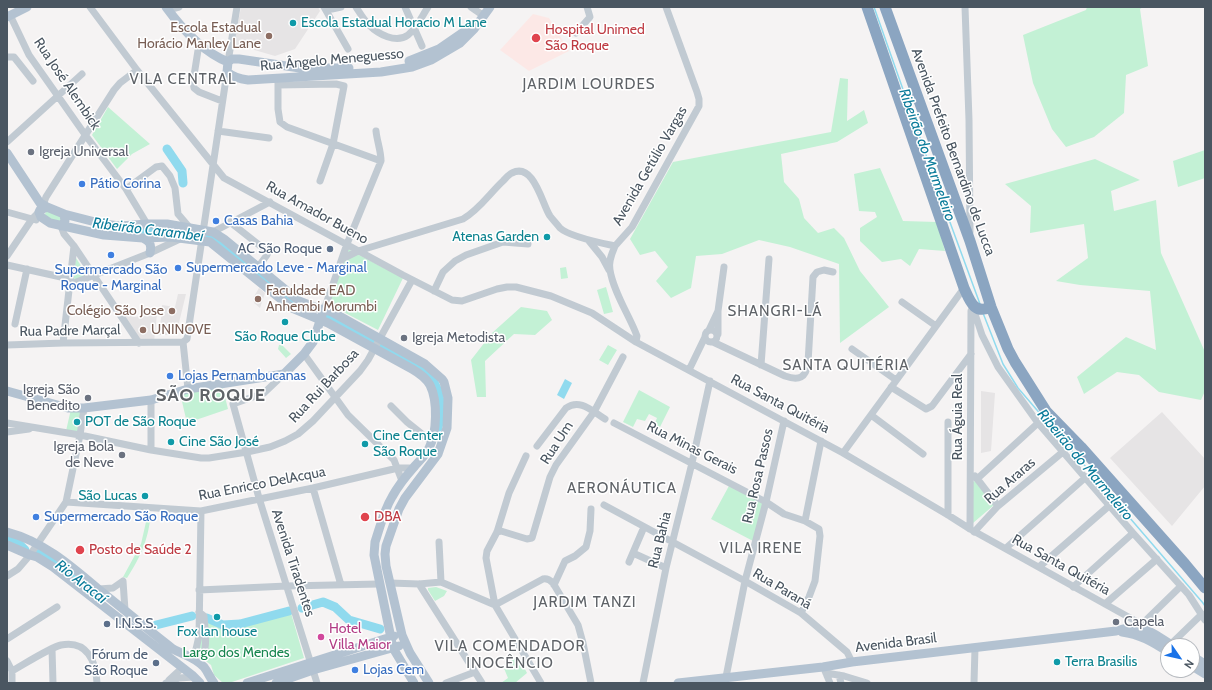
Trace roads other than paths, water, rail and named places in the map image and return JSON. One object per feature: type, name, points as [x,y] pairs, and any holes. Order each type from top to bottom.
[{"type":"highway","points":[[867,7],[964,288],[972,305],[981,310],[991,307]]},
{"type":"highway","name":"Avenida Prefeito Bernardino de Lucca","points":[[885,7],[970,241],[991,307],[1008,349],[1015,362],[1046,411],[1205,588]]},
{"type":"main road","points":[[9,16],[27,7]]},
{"type":"main road","name":"Rua Ângelo Meneguesso","points":[[239,59],[300,68],[382,67],[413,60],[439,49],[466,30],[483,12],[490,7]]},
{"type":"main road","points":[[167,9],[199,44],[228,62]]},
{"type":"main road","name":"Rua Ângelo Meneguesso","points":[[227,72],[231,76],[248,80],[278,82],[381,72],[412,67],[431,60],[460,43],[474,30],[483,12]]},
{"type":"main road","points":[[228,62],[232,59],[239,59]]},
{"type":"main road","points":[[227,72],[228,62]]},
{"type":"main road","points":[[260,80],[262,68],[261,62]]},
{"type":"main road","points":[[7,153],[42,207],[41,217],[50,223],[104,235],[143,238],[182,238],[210,242],[286,303],[375,348],[412,369],[423,376],[430,385],[435,409],[432,442],[427,453],[413,468],[391,498],[375,542],[374,555],[393,648],[414,683]]},
{"type":"main road","points":[[42,207],[108,225],[168,224],[213,232],[224,239],[299,300],[332,312],[425,364],[438,374],[444,382],[448,398],[447,428],[438,454],[398,509],[386,546],[385,554],[386,566],[398,622],[410,653],[429,683]]},
{"type":"main road","points":[[61,226],[65,221],[64,214]]},
{"type":"main road","points":[[143,238],[148,240],[151,244],[152,248],[150,253]]},
{"type":"main road","points":[[7,391],[68,408],[84,408],[151,400],[188,389],[284,374],[304,354],[313,342],[324,310]]},
{"type":"main road","points":[[7,532],[18,534],[37,546],[47,549],[173,649],[195,660],[205,669],[214,683]]},
{"type":"main road","points":[[7,545],[37,557],[53,567],[197,680]]},
{"type":"main road","points":[[128,625],[134,617]]},
{"type":"main road","points":[[388,625],[393,626],[398,622]]},
{"type":"main road","points":[[1130,628],[1142,636],[1160,643]]},
{"type":"main road","name":"Avenida Brasil","points":[[678,683],[726,677],[824,670],[852,662],[1130,628]]},
{"type":"main road","points":[[276,683],[312,666],[390,637],[404,639]]},
{"type":"main road","points":[[247,683],[312,666],[401,646],[404,639]]},
{"type":"main road","points":[[399,659],[404,654],[410,653]]},
{"type":"main road","points":[[182,668],[195,660]]},
{"type":"street","name":"Rua Amador Bueno","points":[[90,7],[224,178],[412,280]]},
{"type":"street","points":[[167,9],[179,7]]},
{"type":"street","points":[[228,62],[237,7]]},
{"type":"street","points":[[324,7],[348,49]]},
{"type":"street","points":[[327,7],[332,10],[341,7]]},
{"type":"street","points":[[356,7],[368,25],[384,36],[393,38],[407,36],[414,29],[428,7]]},
{"type":"street","points":[[406,7],[422,46]]},
{"type":"street","points":[[471,7],[483,12]]},
{"type":"street","points":[[576,33],[590,17],[587,7]]},
{"type":"street","name":"Avenida Getúlio Vargas","points":[[342,259],[358,251],[470,216],[493,190],[512,173],[517,171],[522,171],[531,176],[550,216],[561,229],[588,240],[615,246],[632,227],[669,163],[699,106],[697,92],[666,7]]},
{"type":"street","points":[[965,7],[969,120],[970,241]]},
{"type":"street","name":"Rua José Alembick","points":[[9,16],[30,55],[86,136],[126,189],[147,224]]},
{"type":"street","points":[[199,44],[193,82],[194,88],[199,92],[222,102]]},
{"type":"street","points":[[230,48],[239,59]]},
{"type":"street","points":[[7,57],[14,57],[33,81]]},
{"type":"street","points":[[7,256],[42,207],[46,197],[114,90],[138,70]]},
{"type":"street","points":[[188,389],[182,342],[187,339],[227,72]]},
{"type":"street","points":[[7,142],[82,74]]},
{"type":"street","points":[[226,85],[238,78]]},
{"type":"street","points":[[320,181],[334,144],[344,86],[336,84],[278,82],[278,109],[280,122],[287,127],[334,144],[381,161]]},
{"type":"street","points":[[218,131],[268,138]]},
{"type":"street","points":[[324,310],[347,244],[381,161],[381,149],[377,140],[376,131]]},
{"type":"street","points":[[126,189],[156,167],[162,166],[170,176],[175,188],[178,214],[190,228]]},
{"type":"street","points":[[213,232],[270,202]]},
{"type":"street","points":[[7,212],[50,223]]},
{"type":"street","points":[[230,222],[268,252],[258,267]]},
{"type":"street","points":[[61,226],[64,234],[74,246],[139,342]]},
{"type":"street","points":[[7,265],[28,269],[70,282],[94,276],[182,238]]},
{"type":"street","points":[[588,240],[602,257],[610,272],[637,336],[636,342]]},
{"type":"street","points":[[434,291],[443,272],[466,255],[504,242],[528,244]]},
{"type":"street","points":[[63,343],[74,246]]},
{"type":"street","points":[[610,272],[611,255],[615,246]]},
{"type":"street","points":[[762,365],[769,259]]},
{"type":"street","points":[[689,370],[700,350],[712,337],[718,311],[724,267]]},
{"type":"street","points":[[15,324],[28,269]]},
{"type":"street","points":[[712,337],[723,346],[762,365],[794,379],[800,378],[805,374],[808,362],[813,277],[817,272],[824,270],[833,272]]},
{"type":"street","name":"Rua Santa Quitéria","points":[[412,280],[452,300],[462,301],[507,287],[516,287],[551,296],[592,313],[636,342],[844,453],[972,530],[1105,604],[1122,614],[1130,628]]},
{"type":"street","name":"Rua Rui Barbosa","points":[[7,422],[151,450],[209,458],[270,447],[298,434],[313,421],[360,371],[375,348],[412,280]]},
{"type":"street","points":[[844,453],[964,288]]},
{"type":"street","points":[[902,302],[936,326]]},
{"type":"street","points":[[972,305],[982,335],[998,367],[1038,422],[1133,533],[1181,586],[1204,617],[1181,638]]},
{"type":"street","name":"Rua Águia Real","points":[[972,305],[972,530]]},
{"type":"street","name":"Rua Padre Marçal","points":[[7,345],[182,342]]},
{"type":"street","points":[[852,349],[896,380]]},
{"type":"street","points":[[304,354],[348,415],[396,462],[402,482]]},
{"type":"street","points":[[891,387],[926,409],[932,406],[971,354]]},
{"type":"street","name":"Rua Um","points":[[496,532],[501,531],[527,539],[532,538],[550,477],[556,465],[594,412],[623,357]]},
{"type":"street","name":"Avenida Tiradentes","points":[[284,374],[264,393],[233,404],[259,498],[317,683]]},
{"type":"street","name":"Rua Bahia","points":[[643,683],[666,568],[692,463],[710,381]]},
{"type":"street","points":[[151,400],[151,450]]},
{"type":"street","points":[[537,446],[566,408],[570,405],[581,404],[605,419]]},
{"type":"street","points":[[390,406],[432,442]]},
{"type":"street","points":[[7,576],[18,569],[31,555],[66,502],[84,408]]},
{"type":"street","points":[[871,415],[923,454]]},
{"type":"street","name":"Rua Rosa Passos","points":[[726,677],[745,581],[766,502],[784,421]]},
{"type":"street","points":[[948,422],[948,515]]},
{"type":"street","points":[[977,479],[1038,422]]},
{"type":"street","name":"Rua Minas Gerais","points":[[614,423],[766,502],[784,514],[805,521],[820,530],[815,581],[801,613]]},
{"type":"street","points":[[7,432],[33,428]]},
{"type":"street","points":[[805,521],[821,441]]},
{"type":"street","name":"Rua Araras","points":[[972,530],[998,506],[1064,451]]},
{"type":"street","points":[[526,456],[508,493],[496,532],[486,554],[495,605],[541,683]]},
{"type":"street","name":"Rua Enricco DelAcqua","points":[[66,502],[201,511],[313,488],[398,468],[413,468]]},
{"type":"street","points":[[971,471],[998,506]]},
{"type":"street","points":[[1006,548],[1086,477]]},
{"type":"street","points":[[313,488],[341,584]]},
{"type":"street","name":"Rua Paraná","points":[[604,505],[801,613],[847,652],[852,662]]},
{"type":"street","points":[[1039,567],[1110,505]]},
{"type":"street","points":[[552,582],[565,561],[575,556],[586,547],[590,531],[591,509]]},
{"type":"street","points":[[195,660],[201,660],[206,645],[204,616],[199,612],[201,511]]},
{"type":"street","points":[[629,562],[644,527]]},
{"type":"street","points":[[1073,587],[1133,533]]},
{"type":"street","points":[[439,542],[441,582]]},
{"type":"street","points":[[633,553],[666,568]]},
{"type":"street","points":[[1105,604],[1157,559]]},
{"type":"street","points":[[495,605],[546,578],[552,582],[578,625],[591,683]]},
{"type":"street","points":[[99,589],[113,588],[123,581],[125,610]]},
{"type":"street","points":[[390,583],[419,584],[441,582],[495,605]]},
{"type":"street","points":[[199,590],[341,584],[379,584]]},
{"type":"street","points":[[419,584],[482,683]]},
{"type":"street","points":[[1122,614],[1130,628],[1181,586]]},
{"type":"street","points":[[7,639],[57,607]]},
{"type":"street","points":[[12,671],[60,645],[70,644],[84,649],[94,663],[97,683]]},
{"type":"street","points":[[974,648],[974,683]]},
{"type":"street","points":[[52,649],[54,683]]},
{"type":"street","points":[[7,661],[12,671],[12,683]]},
{"type":"street","points":[[166,683],[182,668]]},
{"type":"street","points":[[824,670],[867,683]]},
{"type":"street","points":[[824,670],[830,683]]},
{"type":"street","points":[[446,683],[475,672]]},
{"type":"street","points":[[839,675],[841,683]]},
{"type":"street","points":[[166,683],[179,678],[197,680]]},
{"type":"water","points":[[565,379],[572,383],[564,399],[557,395]]},
{"type":"waterway","name":"Ribeirão do Marmeleiro","points":[[874,7],[980,304]]},
{"type":"waterway","points":[[167,149],[182,171],[183,183]]},
{"type":"waterway","name":"Ribeirão Carambeí","points":[[130,229],[174,230],[192,232],[212,237],[295,304]]},
{"type":"waterway","name":"Ribeirão do Marmeleiro","points":[[983,313],[1003,364],[1018,388],[1205,606]]},
{"type":"waterway","name":"Ribeirão Carambeí","points":[[329,317],[371,340]]},
{"type":"waterway","name":"Ribeirão Carambeí","points":[[383,346],[409,360],[429,376],[435,385],[439,397],[440,411],[438,428]]},
{"type":"waterway","name":"Rio Aracaí","points":[[7,538],[15,540],[25,550]]},
{"type":"waterway","name":"Rio Aracaí","points":[[34,553],[46,555],[73,574],[96,593]]},
{"type":"waterway","name":"Rio Aracaí","points":[[302,608],[323,602],[335,607],[349,620],[380,629]]},
{"type":"waterway","name":"Rio Aracaí","points":[[207,618],[223,625],[240,624],[289,611]]},
{"type":"waterway","name":"Rio Aracaí","points":[[156,625],[192,616]]},
{"type":"place","name":"Escola Estadual Horacio M Lane","points":[[293,23]]},
{"type":"place","name":"Escola Estadual Horácio Manley Lane","points":[[269,36]]},
{"type":"place","name":"Hospital Unimed São Roque","points":[[536,38]]},
{"type":"place","name":"Igreja Universal","points":[[31,152]]},
{"type":"place","name":"Pátio Corina","points":[[82,184]]},
{"type":"place","name":"Casas Bahia","points":[[216,221]]},
{"type":"place","name":"Atenas Garden","points":[[547,237]]},
{"type":"place","name":"AC São Roque","points":[[330,249]]},
{"type":"place","name":"Supermercado São Roque - Marginal","points":[[111,255]]},
{"type":"place","name":"Supermercado Leve - Marginal","points":[[178,268]]},
{"type":"place","name":"Faculdade EAD Anhembi Morumbi","points":[[258,299]]},
{"type":"place","name":"Colégio São Jose","points":[[172,311]]},
{"type":"place","name":"São Roque Clube","points":[[285,322]]},
{"type":"place","name":"UNINOVE","points":[[143,330]]},
{"type":"place","name":"Igreja Metodista","points":[[404,338]]},
{"type":"place","name":"Lojas Pernambucanas","points":[[170,376]]},
{"type":"place","name":"Igreja São Benedito","points":[[88,398]]},
{"type":"place","name":"POT de São Roque","points":[[77,422]]},
{"type":"place","name":"Cine São José","points":[[171,442]]},
{"type":"place","name":"Cine Center São Roque","points":[[365,444]]},
{"type":"place","name":"Igreja Bola de Neve","points":[[122,455]]},
{"type":"place","name":"São Lucas","points":[[145,496]]},
{"type":"place","name":"Supermercado São Roque","points":[[36,517]]},
{"type":"place","name":"DBA","points":[[365,517]]},
{"type":"place","name":"Posto de Saúde 2","points":[[80,550]]},
{"type":"place","name":"Fox lan house","points":[[217,617]]},
{"type":"place","name":"Capela","points":[[1116,622]]},
{"type":"place","name":"I.N.S.S.","points":[[107,624]]},
{"type":"place","name":"Hotel Villa Maior","points":[[321,637]]},
{"type":"place","name":"Terra Brasilis","points":[[1057,662]]},
{"type":"place","name":"Fórum de São Roque","points":[[156,663]]},
{"type":"place","name":"Lojas Cem","points":[[355,670]]},
{"type":"district","name":"VILA CENTRAL","points":[[183,80]]},
{"type":"district","name":"JARDIM LOURDES","points":[[589,85]]},
{"type":"district","name":"SHANGRI-LÁ","points":[[775,312]]},
{"type":"district","name":"SANTA QUITÉRIA","points":[[846,366]]},
{"type":"district","name":"SÃO ROQUE","points":[[211,396]]},
{"type":"district","name":"AERONÁUTICA","points":[[622,489]]},
{"type":"district","name":"VILA IRENE","points":[[761,549]]},
{"type":"district","name":"JARDIM TANZI","points":[[585,603]]},
{"type":"district","name":"VILA COMENDADOR INOCÊNCIO","points":[[510,656]]},
{"type":"park label","name":"Largo dos Mendes","points":[[236,653]]}]
